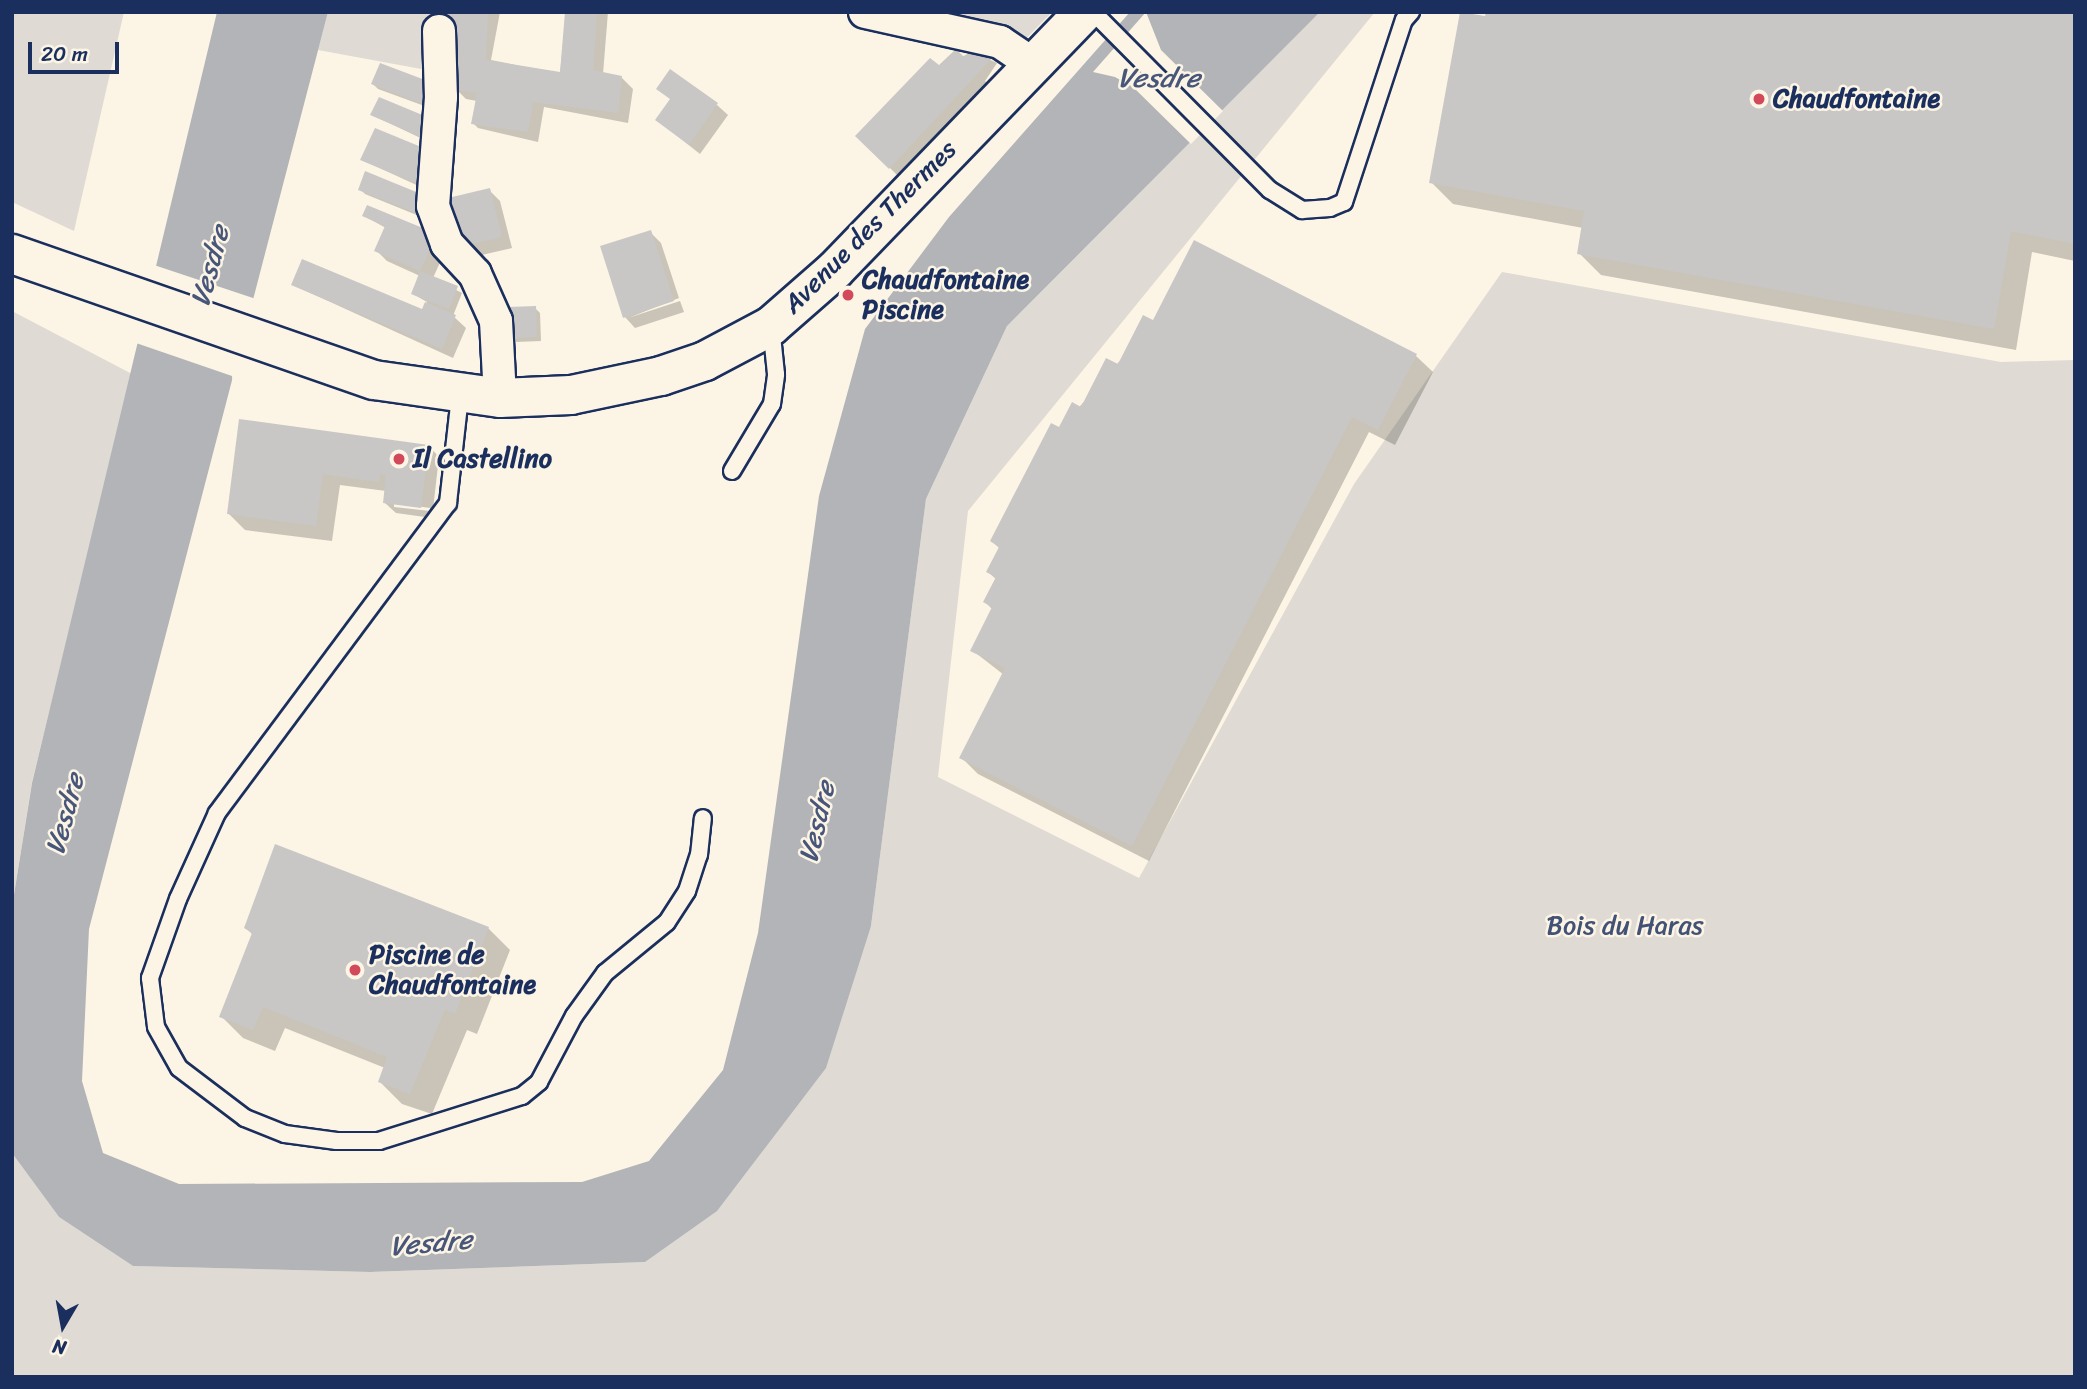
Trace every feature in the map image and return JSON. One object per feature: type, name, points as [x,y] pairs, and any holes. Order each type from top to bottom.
[{"type":"main road","name":"Avenue des Thermes","points":[[12,254],[250,340],[374,380],[460,396],[500,398],[571,395],[661,376],[705,361],[771,326],[835,270],[1031,63],[1084,12]]},
{"type":"street","points":[[865,12],[1000,42],[1031,63]]},
{"type":"street","points":[[439,31],[441,97],[433,206],[447,244],[475,274],[496,321],[500,398]]},
{"type":"lane","points":[[1093,12],[1270,190],[1301,210],[1330,208],[1344,202],[1404,20],[1411,12]]},
{"type":"lane","points":[[732,471],[772,404],[776,374],[771,326]]},
{"type":"lane","points":[[460,396],[448,503],[217,813],[178,900],[150,978],[156,1027],[179,1068],[245,1118],[285,1134],[337,1141],[379,1141],[522,1096],[539,1082],[575,1016],[605,973],[667,922],[680,901],[699,855],[703,818]]},
{"type":"green space","points":[[12,12],[124,12],[74,231],[12,202]]},
{"type":"green space","points":[[328,12],[435,12],[432,71],[318,50]]},
{"type":"green space","points":[[854,12],[1052,12],[1015,50]]},
{"type":"green space","name":"Bois du Haras","points":[[1320,12],[1375,12],[968,511],[938,777],[1139,878],[1354,484],[1502,272],[2001,362],[2075,360],[2075,1377],[12,1377],[12,1153],[59,1217],[133,1266],[370,1272],[645,1262],[871,926],[926,499],[1007,326]]},
{"type":"green space","points":[[12,311],[132,374],[32,782],[12,907]]},
{"type":"water","name":"Vesdre","points":[[217,12],[328,12],[89,929],[82,1081],[103,1153],[179,1184],[582,1182],[649,1161],[723,1070],[758,933],[819,496],[865,329],[949,217],[1130,12],[1320,12],[1007,326],[926,499],[871,926],[826,1068],[717,1211],[645,1262],[370,1272],[133,1266],[59,1217],[12,1153],[12,907],[32,783]]},
{"type":"pier","points":[[1146,12],[1161,50],[1223,111],[1191,144],[1133,87],[1115,77],[1093,72]]},
{"type":"pier","points":[[154,265],[256,299],[233,387],[232,376],[136,343]]},
{"type":"building","points":[[448,12],[488,12],[486,60],[560,72],[565,12],[597,12],[593,70],[622,76],[618,113],[533,102],[528,132],[471,124],[477,93],[453,89],[457,29],[446,27]]},
{"type":"building","name":"Chaudfontaine","points":[[1460,12],[1485,16],[1486,12],[2075,12],[2075,244],[2011,231],[1994,329],[1577,254],[1584,211],[1429,183]]},
{"type":"building","points":[[956,49],[964,57],[972,50],[993,57],[889,169],[855,136],[930,58],[939,65]]},
{"type":"building","points":[[380,63],[433,83],[425,105],[371,84]]},
{"type":"building","points":[[670,69],[718,103],[689,145],[655,120],[670,99],[656,89]]},
{"type":"building","points":[[379,97],[432,119],[424,138],[370,115]]},
{"type":"building","points":[[375,128],[431,151],[418,184],[360,160]]},
{"type":"building","points":[[365,171],[426,196],[419,214],[358,190]]},
{"type":"building","points":[[490,188],[502,237],[460,247],[448,198]]},
{"type":"building","points":[[367,205],[430,231],[425,243],[432,246],[420,271],[374,251],[385,226],[362,216]]},
{"type":"building","points":[[651,230],[674,301],[623,318],[600,246]]},
{"type":"building","points":[[1194,240],[1417,354],[1378,430],[1352,417],[1132,846],[959,758],[1005,668],[970,651],[992,607],[983,602],[996,577],[986,572],[999,547],[990,541],[1051,423],[1059,427],[1072,402],[1081,407],[1106,358],[1118,364],[1143,315],[1153,320]]},
{"type":"building","points":[[302,259],[422,309],[425,302],[456,315],[442,349],[291,285]]},
{"type":"building","points":[[420,271],[458,286],[449,309],[411,294]]},
{"type":"building","points":[[536,306],[537,337],[509,338],[508,307]]},
{"type":"building","points":[[239,419],[429,445],[421,508],[383,503],[386,475],[380,474],[379,482],[323,474],[316,526],[227,514]]},
{"type":"building","name":"Piscine de Chaudfontaine","points":[[275,844],[489,927],[455,1014],[445,1009],[410,1094],[378,1082],[387,1057],[263,1007],[253,1030],[219,1017],[252,933],[244,928]]},
{"type":"place","name":"Chaudfontaine","points":[[1759,99]]},
{"type":"place","name":"Chaudfontaine Piscine","points":[[848,295]]},
{"type":"place","name":"Il Castellino","points":[[399,459]]},
{"type":"place","name":"Piscine de Chaudfontaine","points":[[355,970]]}]
